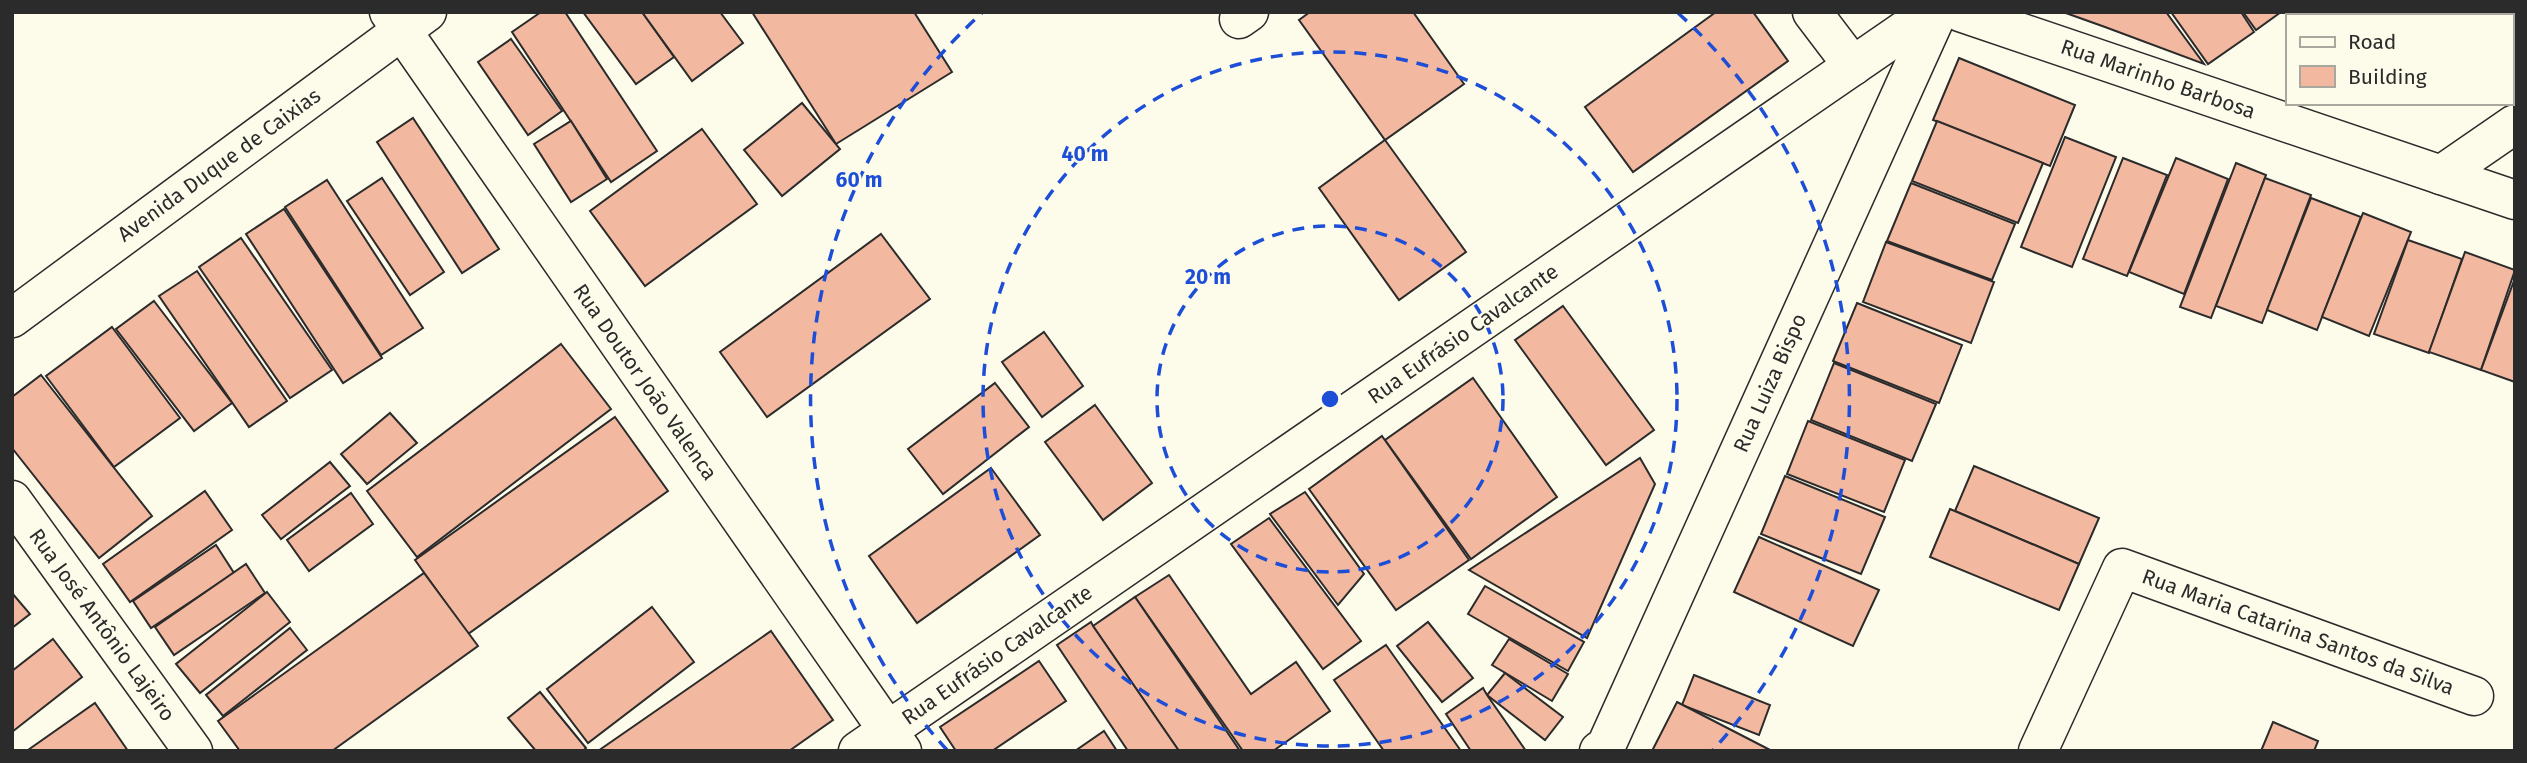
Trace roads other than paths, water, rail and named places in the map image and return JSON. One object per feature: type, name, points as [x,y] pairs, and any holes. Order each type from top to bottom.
[{"type":"street","points":[[1812,12],[1853,66]]},
{"type":"street","name":"Rua Eufrásio Cavalcante","points":[[882,744],[1931,12]]},
{"type":"street","name":"Rua Luiza Bispo","points":[[1599,751],[1606,746],[1612,733],[1937,12]]},
{"type":"street","name":"Rua Marinho Barbosa","points":[[1961,12],[2515,200]]},
{"type":"street","name":"Avenida Duque de Caixias","points":[[12,318],[406,19]]},
{"type":"street","name":"Rua Doutor João Valenca","points":[[406,19],[882,744]]},
{"type":"street","points":[[2441,175],[2515,124]]},
{"type":"street","name":"Rua José Antônio Lajeiro","points":[[12,500],[192,751]]},
{"type":"street","name":"Rua Maria Catarina Santos da Silva","points":[[2038,751],[2122,568],[2474,696]]}]
